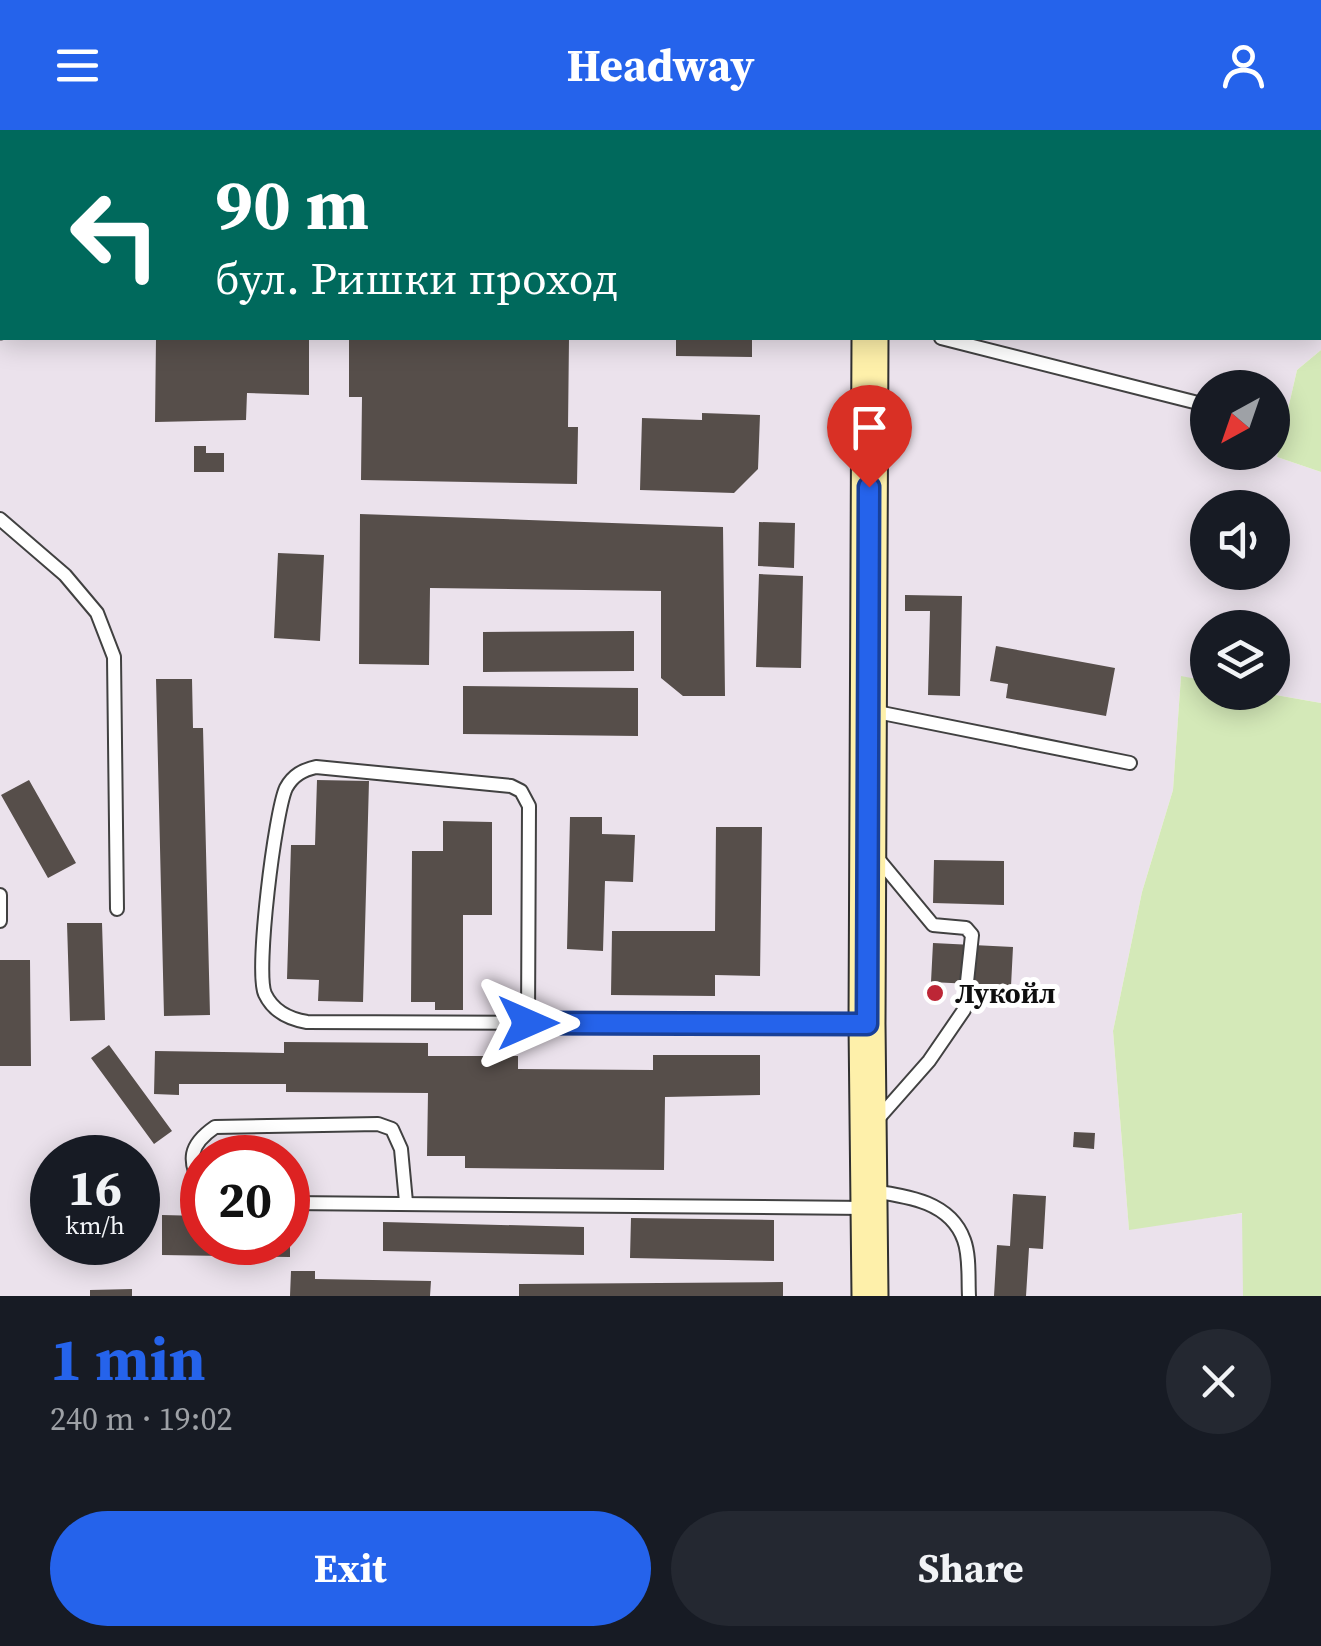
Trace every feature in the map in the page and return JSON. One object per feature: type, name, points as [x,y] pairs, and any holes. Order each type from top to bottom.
[{"type":"main road","points":[[870,340],[870,1296]]},
{"type":"lane","points":[[949,340],[1190,401]]},
{"type":"lane","points":[[0,519],[65,575],[97,613],[114,656],[117,909]]},
{"type":"lane","points":[[868,710],[1130,763]]},
{"type":"lane","points":[[528,1023],[530,806],[522,791],[511,786],[316,767],[294,777],[284,795],[260,979],[273,1006],[295,1020],[308,1022],[528,1023],[867,1024]]},
{"type":"lane","points":[[868,846],[933,924],[966,928],[972,935],[964,1010],[929,1061],[868,1130]]},
{"type":"lane","points":[[0,895],[0,920]]},
{"type":"lane","points":[[203,1135],[215,1126],[378,1124],[392,1130],[401,1149],[406,1202]]},
{"type":"lane","points":[[310,1203],[924,1199],[952,1222],[964,1241],[970,1296]]},
{"type":"shaded area","points":[[0,340],[1321,340],[1321,350],[1297,370],[1290,400],[1290,370],[1190,370],[1190,470],[1290,470],[1290,461],[1321,472],[1321,703],[1290,698],[1290,610],[1190,610],[1190,678],[1181,677],[1173,790],[1142,892],[1113,1031],[1129,1229],[1243,1213],[1243,1296],[0,1296]]},
{"type":"green space","points":[[1321,350],[1321,472],[1290,461],[1290,400],[1297,370]]},
{"type":"green space","points":[[1181,676],[1190,678],[1190,710],[1290,710],[1290,698],[1321,703],[1321,1296],[1243,1296],[1242,1213],[1129,1230],[1113,1031],[1142,892],[1173,790]]},
{"type":"building","points":[[156,340],[309,340],[309,395],[247,393],[246,420],[155,422]]},
{"type":"building","points":[[349,340],[569,340],[568,427],[578,427],[577,484],[361,480],[362,397],[349,397]]},
{"type":"building","points":[[676,340],[752,340],[752,357],[676,356]]},
{"type":"building","points":[[702,413],[760,415],[758,469],[734,493],[640,490],[642,418],[702,420]]},
{"type":"building","points":[[194,446],[206,446],[206,453],[224,453],[224,472],[194,472]]},
{"type":"building","points":[[360,514],[723,527],[725,696],[683,696],[661,678],[661,591],[430,588],[429,665],[359,664]]},
{"type":"building","points":[[759,522],[795,523],[794,568],[758,566]]},
{"type":"building","points":[[278,553],[324,555],[320,641],[274,638]]},
{"type":"building","points":[[759,574],[803,576],[801,668],[756,667]]},
{"type":"building","points":[[905,595],[962,596],[960,696],[928,695],[930,611],[905,611]]},
{"type":"building","points":[[634,631],[634,671],[483,672],[483,632]]},
{"type":"building","points":[[996,646],[1115,668],[1106,716],[1006,698],[1008,684],[990,681]]},
{"type":"building","points":[[156,679],[192,679],[193,728],[203,728],[210,1015],[164,1016]]},
{"type":"building","points":[[463,686],[638,688],[638,736],[463,734]]},
{"type":"building","points":[[29,780],[76,863],[48,878],[1,795]]},
{"type":"building","points":[[317,780],[369,781],[363,1002],[318,1001],[319,980],[287,979],[291,845],[315,845]]},
{"type":"building","points":[[570,817],[602,817],[602,834],[635,835],[633,882],[605,881],[603,951],[567,949]]},
{"type":"building","points":[[443,821],[492,822],[492,915],[463,915],[463,1010],[435,1010],[435,1002],[411,1002],[412,851],[443,851]]},
{"type":"building","points":[[716,827],[762,827],[760,976],[715,975],[715,996],[611,995],[612,931],[715,931]]},
{"type":"building","points":[[934,860],[1004,861],[1004,905],[933,903]]},
{"type":"building","points":[[67,923],[102,923],[105,1020],[70,1021]]},
{"type":"building","points":[[933,943],[1013,947],[1011,986],[931,982]]},
{"type":"building","points":[[0,960],[30,960],[31,1066],[0,1066]]},
{"type":"building","points":[[284,1042],[428,1043],[428,1056],[518,1056],[518,1069],[653,1070],[653,1055],[760,1055],[760,1095],[665,1097],[664,1170],[465,1168],[465,1156],[427,1156],[428,1093],[286,1092],[286,1084],[179,1084],[179,1095],[154,1094],[155,1051],[284,1053]]},
{"type":"building","points":[[109,1045],[172,1131],[160,1140],[160,1135],[147,1135],[91,1058]]},
{"type":"building","points":[[1074,1132],[1095,1133],[1094,1149],[1073,1147]]},
{"type":"building","points":[[1013,1194],[1046,1196],[1043,1249],[1029,1248],[1026,1296],[994,1296],[997,1245],[1010,1246]]},
{"type":"building","points":[[162,1215],[180,1215],[180,1255],[162,1255]]},
{"type":"building","points":[[631,1218],[774,1220],[774,1261],[630,1258]]},
{"type":"building","points":[[383,1222],[584,1227],[584,1255],[383,1251]]},
{"type":"building","points":[[291,1271],[315,1271],[315,1279],[431,1281],[430,1296],[290,1296]]},
{"type":"building","points":[[783,1282],[783,1296],[519,1296],[519,1284]]},
{"type":"building","points":[[132,1289],[132,1296],[90,1296],[90,1290]]},
{"type":"place","name":"Лукойл","points":[[935,993]]},
{"type":"route","points":[[528,1023],[867,1024],[869,487]]}]
